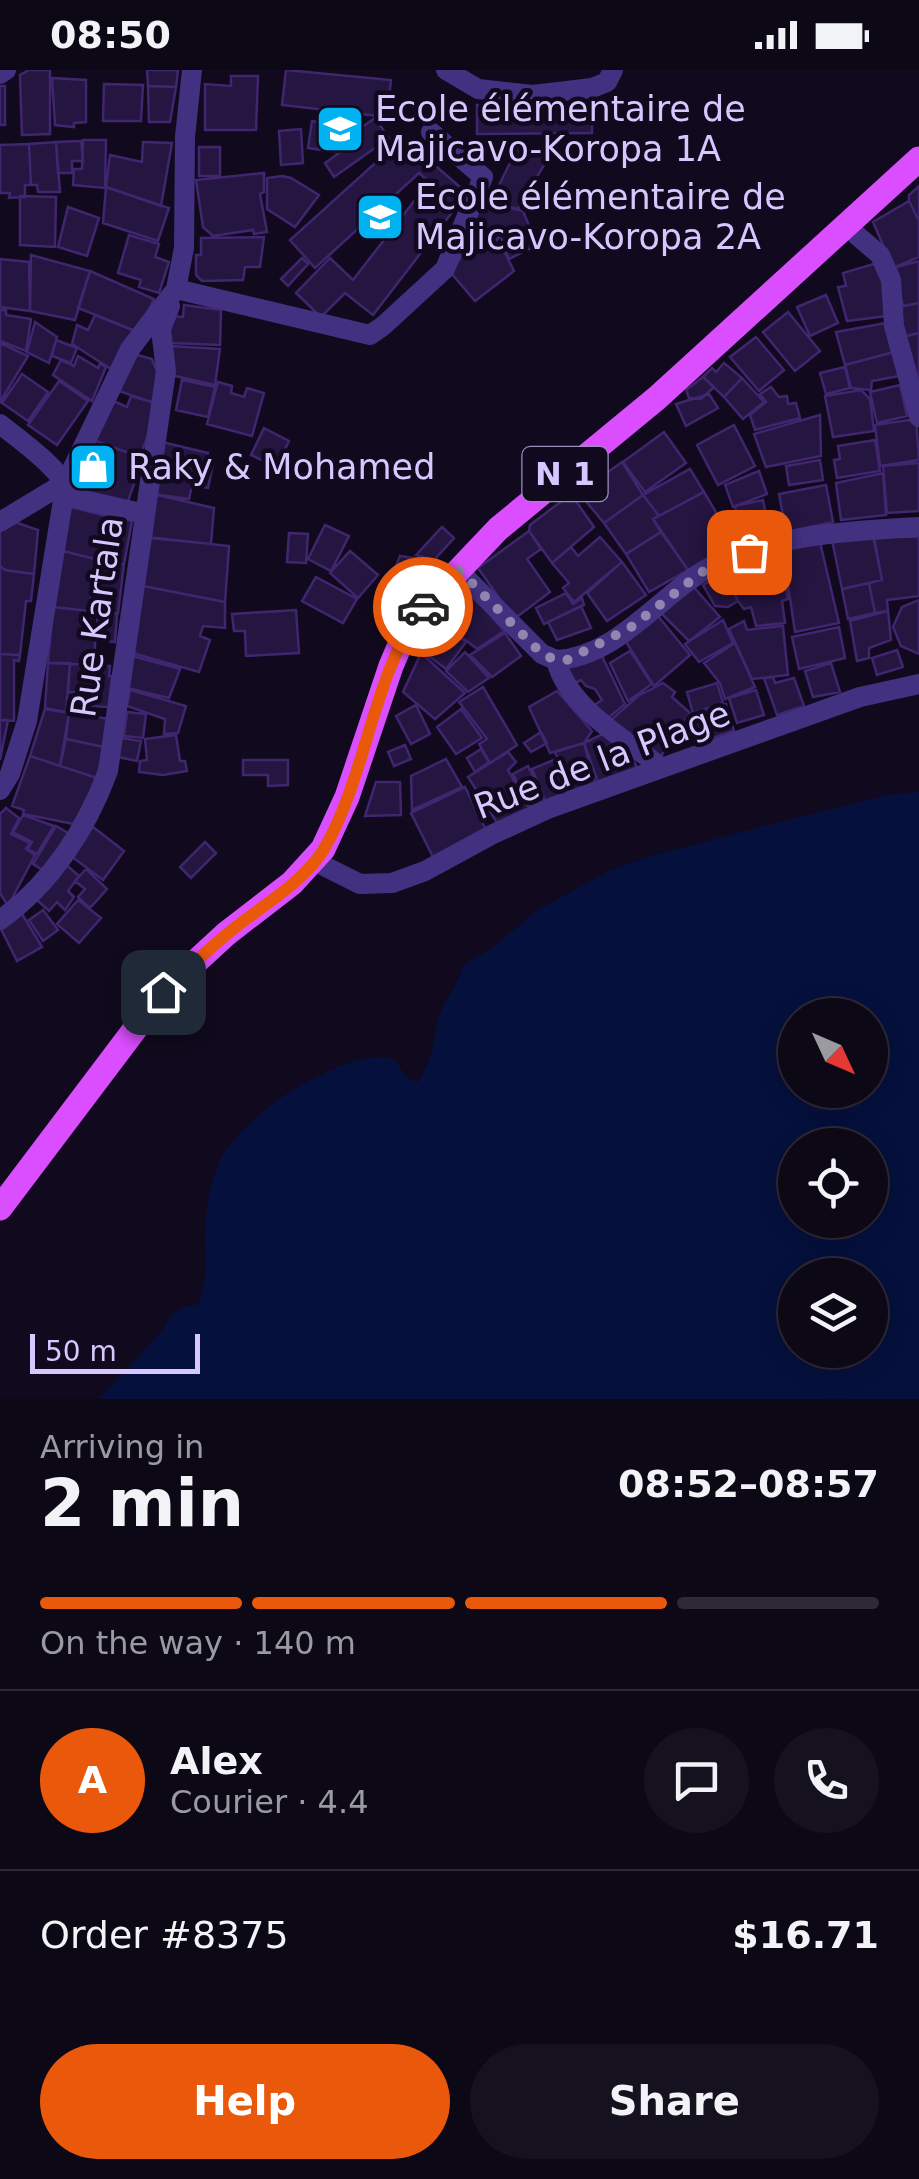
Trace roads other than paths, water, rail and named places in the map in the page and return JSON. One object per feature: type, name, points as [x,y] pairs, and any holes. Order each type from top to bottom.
[{"type":"main road","name":"N 1","points":[[0,1208],[163,992],[324,850],[403,638],[421,610],[498,529],[657,398],[919,159]]},
{"type":"street","points":[[0,74],[6,70]]},
{"type":"street","name":"Rue Kartala","points":[[0,920],[24,903],[74,840],[92,812],[108,771],[166,371],[161,329],[176,289],[184,248],[185,137],[192,70]]},
{"type":"street","points":[[446,70],[478,89],[534,95],[592,88],[607,82],[613,70]]},
{"type":"street","points":[[0,790],[10,774],[27,721],[66,482],[130,349],[176,289],[370,335],[445,269],[483,178],[431,132]]},
{"type":"street","points":[[845,225],[880,255],[891,280],[894,326],[919,418]]},
{"type":"street","points":[[0,424],[42,456],[75,498],[145,514]]},
{"type":"street","points":[[0,522],[66,482]]},
{"type":"street","points":[[458,569],[542,654],[556,660],[577,656],[630,628],[684,583],[719,563],[822,534],[919,527]]},
{"type":"street","points":[[556,660],[560,676],[586,708],[662,768]]},
{"type":"street","name":"Rue de la Plage","points":[[314,862],[360,884],[392,883],[425,871],[550,808],[860,697],[919,684]]},
{"type":"place","name":"Ecole élémentaire de Majicavo-Koropa 1A","points":[[340,129]]},
{"type":"place","name":"Ecole élémentaire de Majicavo-Koropa 2A","points":[[380,217]]},
{"type":"place","name":"Raky & Mohamed","points":[[93,467]]}]
